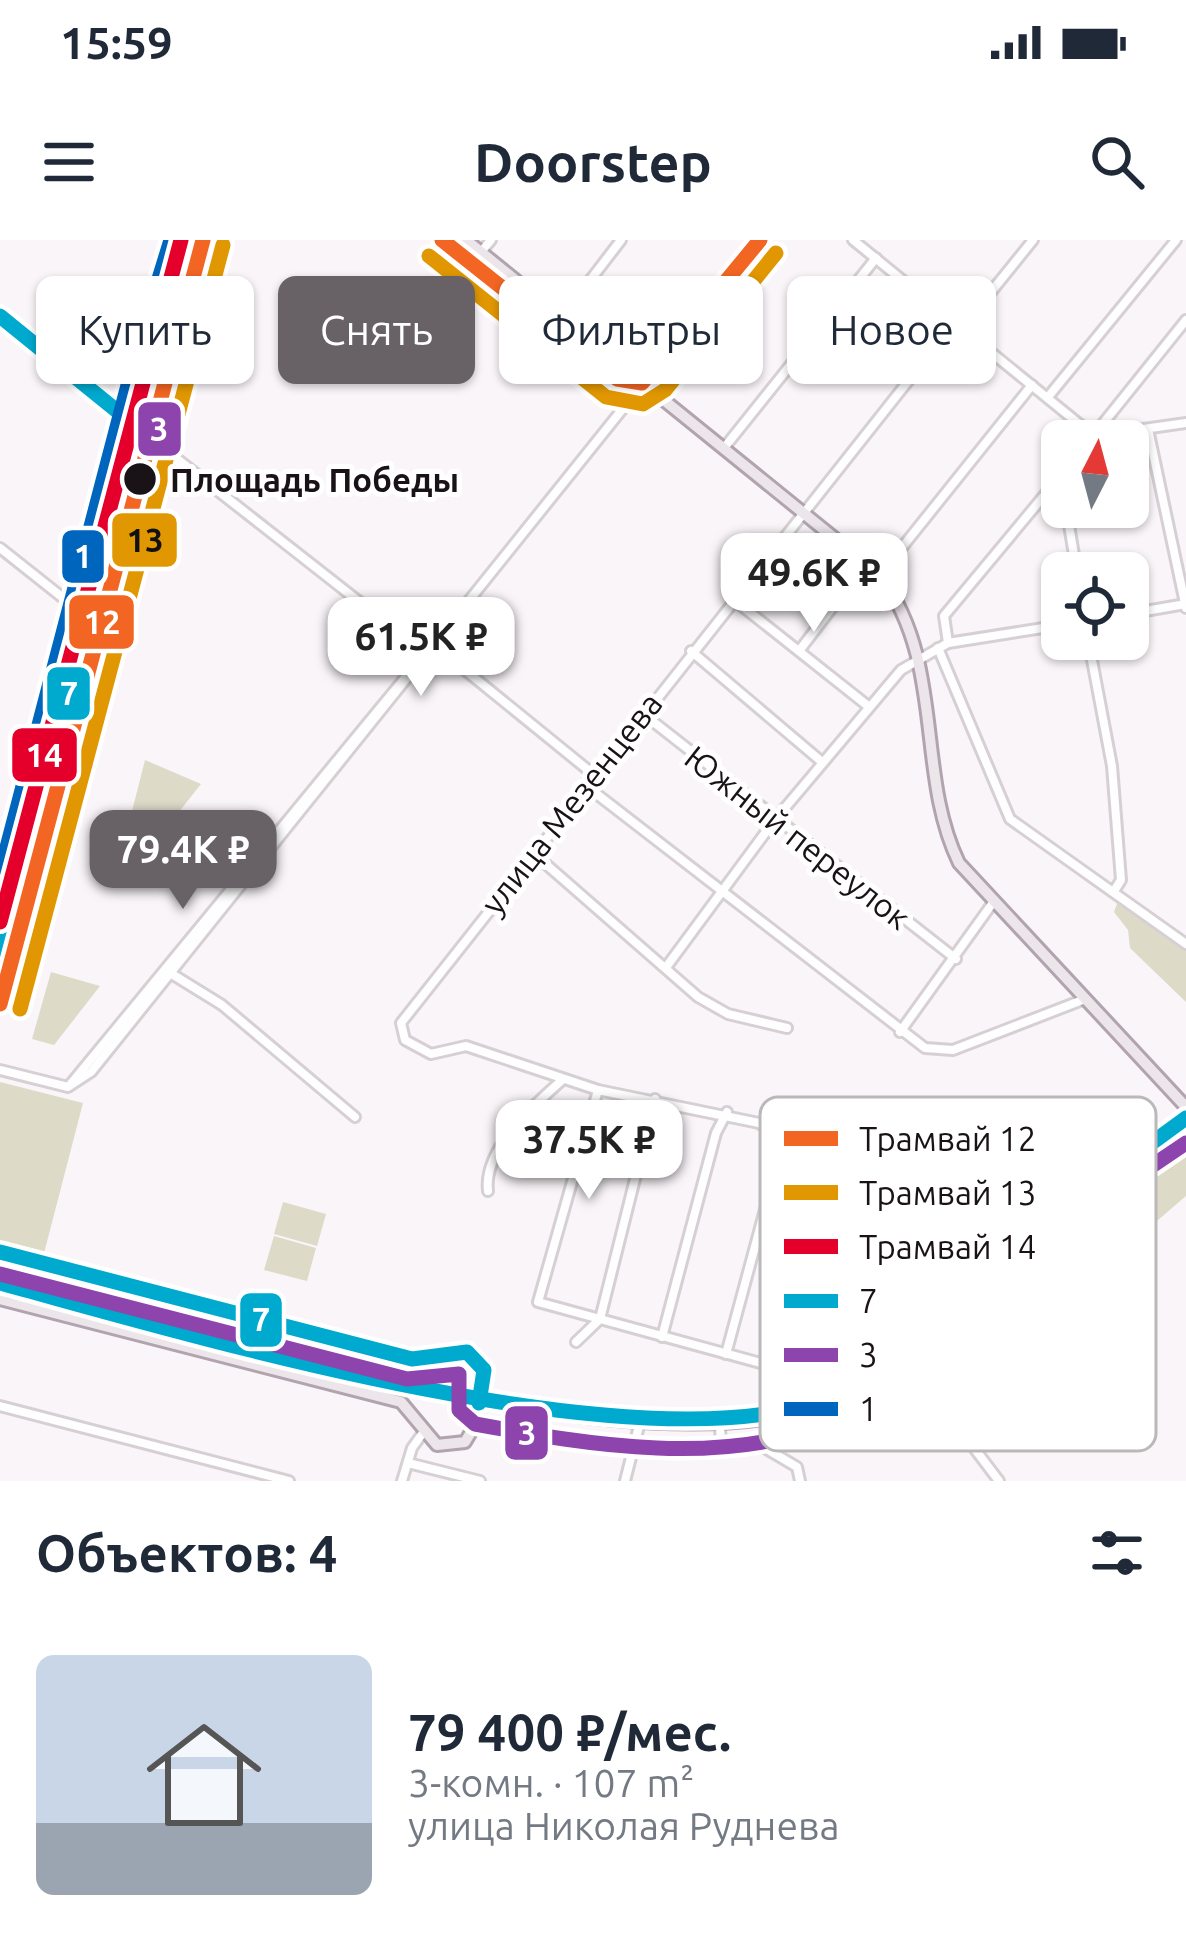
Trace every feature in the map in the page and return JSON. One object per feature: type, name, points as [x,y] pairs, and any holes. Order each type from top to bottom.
[{"type":"main road","points":[[0,957],[135,426],[139,394],[164,299],[188,240]]},
{"type":"main road","points":[[0,925],[188,240]]},
{"type":"main road","points":[[466,240],[512,276]]},
{"type":"main road","points":[[0,316],[135,426]]},
{"type":"main road","points":[[643,384],[880,575],[895,598],[917,657],[949,842],[992,904],[1186,1107]]},
{"type":"main road","points":[[1156,1138],[1186,1118]]},
{"type":"main road","points":[[0,1252],[412,1359],[467,1352],[484,1370],[465,1442],[437,1444],[379,1381]]},
{"type":"main road","points":[[0,1272],[426,1384],[479,1403]]},
{"type":"main road","points":[[0,1282],[479,1403],[640,1422],[720,1426],[760,1422]]},
{"type":"main road","points":[[0,1299],[401,1402]]},
{"type":"street","points":[[482,252],[491,240]]},
{"type":"street","points":[[593,276],[621,240]]},
{"type":"street","points":[[729,276],[758,240]]},
{"type":"street","points":[[853,240],[899,276]]},
{"type":"street","name":"улица Мезенцева","points":[[996,286],[1033,240]]},
{"type":"street","points":[[1048,397],[1173,244],[1160,240]]},
{"type":"street","points":[[723,449],[877,257]]},
{"type":"street","points":[[1106,420],[1186,320]]},
{"type":"street","points":[[996,356],[1073,420]]},
{"type":"street","points":[[0,1070],[68,1087],[83,1075],[641,384]]},
{"type":"street","name":"улица Мезенцева","points":[[562,1080],[466,1046],[431,1054],[405,1040],[401,1023],[905,384]]},
{"type":"street","points":[[880,575],[1032,385]]},
{"type":"street","points":[[1149,429],[1186,423]]},
{"type":"street","points":[[135,426],[422,650]]},
{"type":"street","points":[[1149,434],[1186,605],[1149,611]]},
{"type":"street","points":[[1041,499],[944,616],[943,646],[1010,819],[1186,944]]},
{"type":"street","points":[[0,548],[82,613]]},
{"type":"street","points":[[799,651],[867,562]]},
{"type":"street","points":[[733,598],[868,706]]},
{"type":"street","points":[[668,966],[822,761],[917,657],[943,646],[1041,630]]},
{"type":"street","points":[[167,972],[422,650],[433,644]]},
{"type":"street","points":[[433,644],[593,774]]},
{"type":"street","points":[[691,650],[822,761]]},
{"type":"street","points":[[1092,660],[1112,766],[1121,880],[1114,891]]},
{"type":"street","name":"Южный переулок","points":[[642,713],[774,821],[956,959]]},
{"type":"street","points":[[585,785],[925,1048],[953,1050],[1085,999]]},
{"type":"street","points":[[532,852],[668,966],[698,997],[728,1014],[787,1028]]},
{"type":"street","points":[[900,1032],[992,904]]},
{"type":"street","points":[[167,972],[222,1005],[355,1117]]},
{"type":"street","points":[[488,1191],[499,1150],[522,1117],[562,1080],[727,1112],[760,1124]]},
{"type":"street","points":[[598,1090],[538,1302],[760,1363]]},
{"type":"street","points":[[576,1342],[600,1319],[656,1099]]},
{"type":"street","points":[[662,1337],[716,1133],[727,1112]]},
{"type":"street","points":[[726,1354],[760,1228]]},
{"type":"street","points":[[0,1406],[289,1481]]},
{"type":"street","points":[[625,1481],[640,1422]]},
{"type":"street","points":[[720,1426],[721,1446],[760,1445]]},
{"type":"street","points":[[402,1481],[424,1430]]},
{"type":"street","points":[[770,1451],[797,1467],[800,1481]]},
{"type":"street","points":[[976,1451],[999,1481]]},
{"type":"street","points":[[407,1463],[480,1481]]},
{"type":"shaded area","points":[[145,760],[201,784],[159,837],[128,827]]},
{"type":"shaded area","points":[[1120,896],[1186,944],[1186,1002],[1130,948],[1128,930],[1114,912]]},
{"type":"shaded area","points":[[51,972],[100,986],[54,1045],[32,1039]]},
{"type":"shaded area","points":[[0,1082],[83,1103],[42,1261],[0,1251]]},
{"type":"shaded area","points":[[1186,1143],[1186,1196],[1156,1222],[1156,1168]]},
{"type":"shaded area","points":[[283,1202],[326,1214],[317,1246],[274,1234]]},
{"type":"shaded area","points":[[274,1236],[316,1248],[307,1281],[264,1270]]},
{"type":"tram line","name":"14","points":[[0,922],[181,240]]},
{"type":"tram line","name":"12","points":[[0,1004],[203,240]]},
{"type":"tram line","name":"12","points":[[442,240],[617,379],[642,383],[760,240]]},
{"type":"tram line","name":"13","points":[[20,1009],[223,245]]},
{"type":"tram line","name":"13","points":[[429,256],[606,397],[643,404],[665,390],[776,253]]},
{"type":"transit line","name":"1","points":[[0,874],[138,347],[171,240]]},
{"type":"transit line","name":"3","points":[[20,962],[178,358],[213,246]]},
{"type":"transit line","name":"7","points":[[0,316],[138,428],[0,957]]},
{"type":"transit line","name":"7","points":[[1156,1140],[1186,1118]]},
{"type":"transit line","name":"3","points":[[1156,1164],[1186,1143]]},
{"type":"transit line","name":"7","points":[[0,1252],[412,1359],[467,1352],[484,1370],[479,1403]]},
{"type":"transit line","name":"3","points":[[0,1274],[407,1379],[459,1374],[459,1410],[475,1424],[657,1448],[760,1442]]},
{"type":"transit line","name":"7","points":[[0,1283],[191,1335],[432,1390],[555,1410],[671,1419],[760,1414]]},
{"type":"place","name":"Площадь Победы","points":[[140,479]]}]
